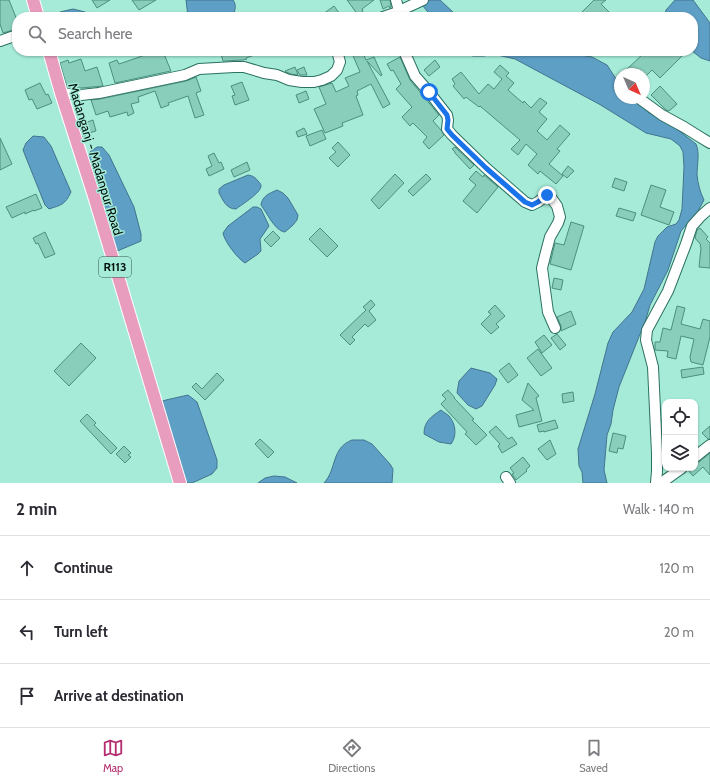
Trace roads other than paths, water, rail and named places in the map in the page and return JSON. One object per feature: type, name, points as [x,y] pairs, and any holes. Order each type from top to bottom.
[{"type":"main road","points":[[33,0],[37,12]]},
{"type":"main road","name":"Madanganj - Madanpur Road","points":[[50,56],[94,196],[180,483]]},
{"type":"street","points":[[392,12],[396,0]]},
{"type":"street","points":[[397,12],[420,1]]},
{"type":"street","points":[[0,41],[12,37]]},
{"type":"street","points":[[61,93],[80,96],[185,75],[199,69],[234,67],[244,67],[277,75],[289,80],[314,82],[331,76],[337,70],[340,62],[338,56]]},
{"type":"street","points":[[406,56],[415,76],[447,115],[447,129],[452,135],[486,168],[525,202],[532,205],[547,195],[557,206],[560,217],[550,237],[542,268],[548,312],[554,328]]},
{"type":"street","points":[[647,104],[662,115],[684,126],[700,138],[710,143]]},
{"type":"street","points":[[656,483],[657,453],[653,367],[646,340],[647,330],[668,291],[692,226],[710,208]]},
{"type":"street","points":[[698,454],[710,444]]},
{"type":"street","points":[[662,483],[678,471]]},
{"type":"water","points":[[186,0],[233,0],[235,4],[234,12],[187,12]]},
{"type":"water","points":[[418,0],[440,0],[453,12],[428,12]]},
{"type":"water","points":[[675,0],[693,0],[710,23],[710,61],[698,56],[698,12],[666,12]]},
{"type":"water","points":[[73,9],[85,12],[60,12]]},
{"type":"water","points":[[502,56],[586,56],[592,57],[607,65],[614,76],[614,104],[639,104],[649,113],[665,120],[696,144],[698,155],[697,178],[704,200],[698,211],[681,231],[668,270],[650,305],[646,319],[619,387],[611,424],[607,435],[604,470],[607,483],[583,483],[582,472],[579,466],[578,449],[595,394],[608,343],[613,332],[632,312],[644,289],[655,242],[658,236],[667,227],[676,224],[679,220],[682,209],[684,167],[683,152],[680,146],[671,139],[646,133],[599,104],[515,59]]},
{"type":"water","points":[[33,136],[44,137],[51,146],[71,192],[67,200],[62,204],[49,209],[45,205],[23,150],[26,143]]},
{"type":"water","points":[[97,147],[102,147],[109,155],[134,207],[141,234],[141,241],[115,252],[85,160],[90,152]]},
{"type":"water","points":[[248,175],[254,177],[259,182],[261,185],[260,189],[236,209],[233,209],[225,204],[219,193],[219,189],[224,185]]},
{"type":"water","points":[[277,190],[288,198],[298,215],[297,220],[285,232],[281,231],[275,225],[261,205],[265,197]]},
{"type":"water","points":[[253,207],[261,209],[269,226],[260,239],[261,251],[245,263],[232,250],[223,233],[228,226]]},
{"type":"water","points":[[471,368],[490,373],[497,379],[482,406],[476,409],[468,405],[457,393],[459,381]]},
{"type":"water","points":[[188,395],[197,402],[217,460],[217,468],[212,474],[192,483],[185,483],[159,402]]},
{"type":"water","points":[[441,410],[449,416],[454,426],[455,434],[451,444],[439,442],[424,434],[425,426],[431,417]]},
{"type":"water","points":[[352,440],[364,440],[372,444],[393,469],[392,483],[324,483],[331,472],[337,453],[345,444]]},
{"type":"water","points":[[274,476],[285,477],[297,483],[258,483],[265,478]]}]
